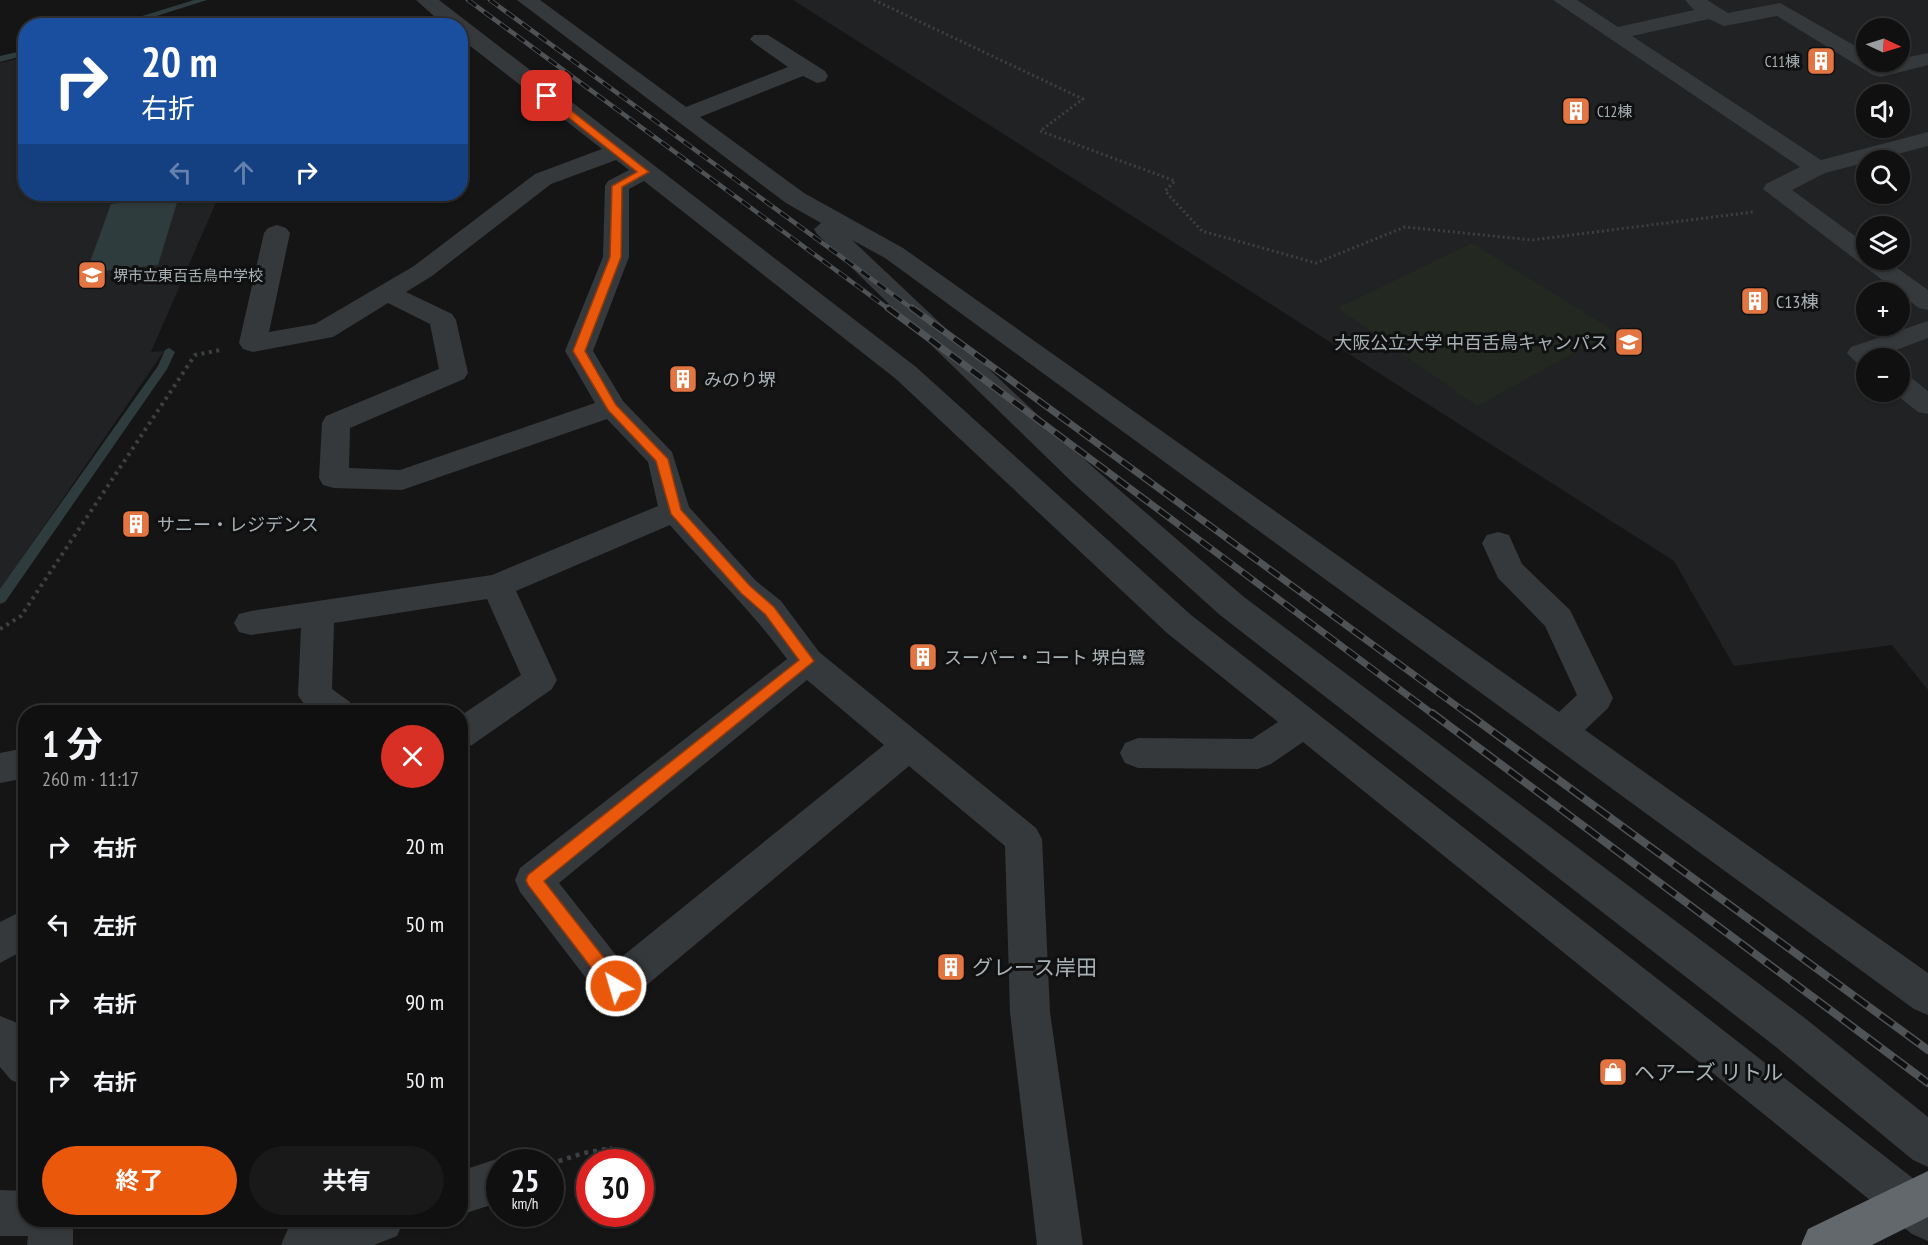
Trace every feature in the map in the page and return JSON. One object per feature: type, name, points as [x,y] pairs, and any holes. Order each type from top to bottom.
[{"type":"highway","points":[[1824,1245],[1922,1205]]},
{"type":"street","points":[[426,0],[448,18]]},
{"type":"street","points":[[527,0],[795,198],[894,253],[1928,996]]},
{"type":"street","points":[[1563,0],[1817,168]]},
{"type":"street","points":[[1693,0],[1724,20],[1780,9],[1856,54]]},
{"type":"street","points":[[1615,34],[1712,12]]},
{"type":"street","points":[[468,34],[906,373],[1179,624],[1922,1205]]},
{"type":"street","points":[[683,116],[811,72],[761,39]]},
{"type":"street","points":[[1910,63],[1928,59]]},
{"type":"street","points":[[1856,249],[1775,189],[1817,168],[1928,139]]},
{"type":"street","points":[[277,233],[253,343],[323,331],[423,271],[543,179],[616,151]]},
{"type":"street","points":[[644,172],[617,186],[616,257],[579,351],[612,407],[662,459],[675,511],[746,589],[770,610],[807,661],[1023,839],[1030,1012],[1060,1245]]},
{"type":"street","points":[[795,198],[1084,477],[1232,606],[1781,1026],[1928,1145]]},
{"type":"street","points":[[1883,270],[1928,303]]},
{"type":"street","points":[[387,293],[443,320],[454,373],[336,423],[334,478],[402,480],[612,407]]},
{"type":"street","points":[[1873,348],[1928,329]]},
{"type":"street","points":[[1910,391],[1928,405]]},
{"type":"street","points":[[251,623],[497,586],[675,511]]},
{"type":"street","points":[[1498,543],[1509,570],[1558,619],[1596,698],[1561,732]]},
{"type":"street","points":[[468,730],[540,680],[497,586]]},
{"type":"street","points":[[318,613],[315,695],[329,705]]},
{"type":"street","points":[[807,661],[534,880],[616,986],[910,745]]},
{"type":"street","points":[[1138,753],[1258,754],[1304,723]]},
{"type":"street","points":[[0,768],[18,765]]},
{"type":"street","points":[[0,945],[18,932]]},
{"type":"street","points":[[0,1036],[18,1057]]},
{"type":"street","points":[[468,1190],[486,1185]]},
{"type":"street","points":[[0,1213],[18,1214]]},
{"type":"street","points":[[50,1245],[51,1227]]},
{"type":"street","points":[[304,1245],[351,1227]]},
{"type":"path","points":[[874,0],[1083,99],[1040,131],[1175,181],[1165,191],[1202,231],[1316,263],[1405,227],[1532,240],[1798,206]]},
{"type":"path","points":[[0,629],[21,616],[195,355],[253,343]]},
{"type":"path","points":[[564,1159],[612,1148]]},
{"type":"shaded area","name":"大阪公立大学 中百舌鳥キャンパス","points":[[793,0],[1928,0],[1928,690],[1892,645],[1734,666],[1674,561]]},
{"type":"shaded area","name":"堺市立東百舌鳥中学校","points":[[18,59],[18,201],[217,201],[151,352],[164,351],[0,590],[0,63]]},
{"type":"shaded area","points":[[136,201],[177,201],[158,265],[86,273],[111,204]]},
{"type":"shaded area","points":[[1472,243],[1614,331],[1477,406],[1338,308]]},
{"type":"waterway","points":[[141,18],[203,0]]},
{"type":"waterway","points":[[0,59],[18,54]]},
{"type":"waterway","points":[[0,599],[163,366],[169,352]]},
{"type":"railway","points":[[468,0],[890,310]]},
{"type":"railway","points":[[490,0],[914,310]]},
{"type":"railway","points":[[888,308],[1434,715]]},
{"type":"railway","points":[[912,308],[1469,715]]},
{"type":"railway","points":[[1432,713],[1928,1083]]},
{"type":"railway","points":[[1467,713],[1928,1050]]},
{"type":"place","name":"C11棟","points":[[1821,61]]},
{"type":"place","name":"C12棟","points":[[1576,111]]},
{"type":"place","name":"堺市立東百舌鳥中学校","points":[[92,275]]},
{"type":"place","name":"C13棟","points":[[1755,301]]},
{"type":"place","name":"大阪公立大学 中百舌鳥キャンパス","points":[[1629,342]]},
{"type":"place","name":"みのり堺","points":[[683,379]]},
{"type":"place","name":"サニー・レジデンス","points":[[136,524]]},
{"type":"place","name":"スーパー・コート 堺白鷺","points":[[923,657]]},
{"type":"place","name":"グレース岸田","points":[[951,967]]},
{"type":"place","name":"ヘアーズ リトル","points":[[1613,1072]]},
{"type":"route","points":[[547,96],[644,172],[617,186],[616,257],[579,351],[612,407],[662,459],[675,511],[746,589],[770,610],[807,661],[534,880],[616,986]]}]
